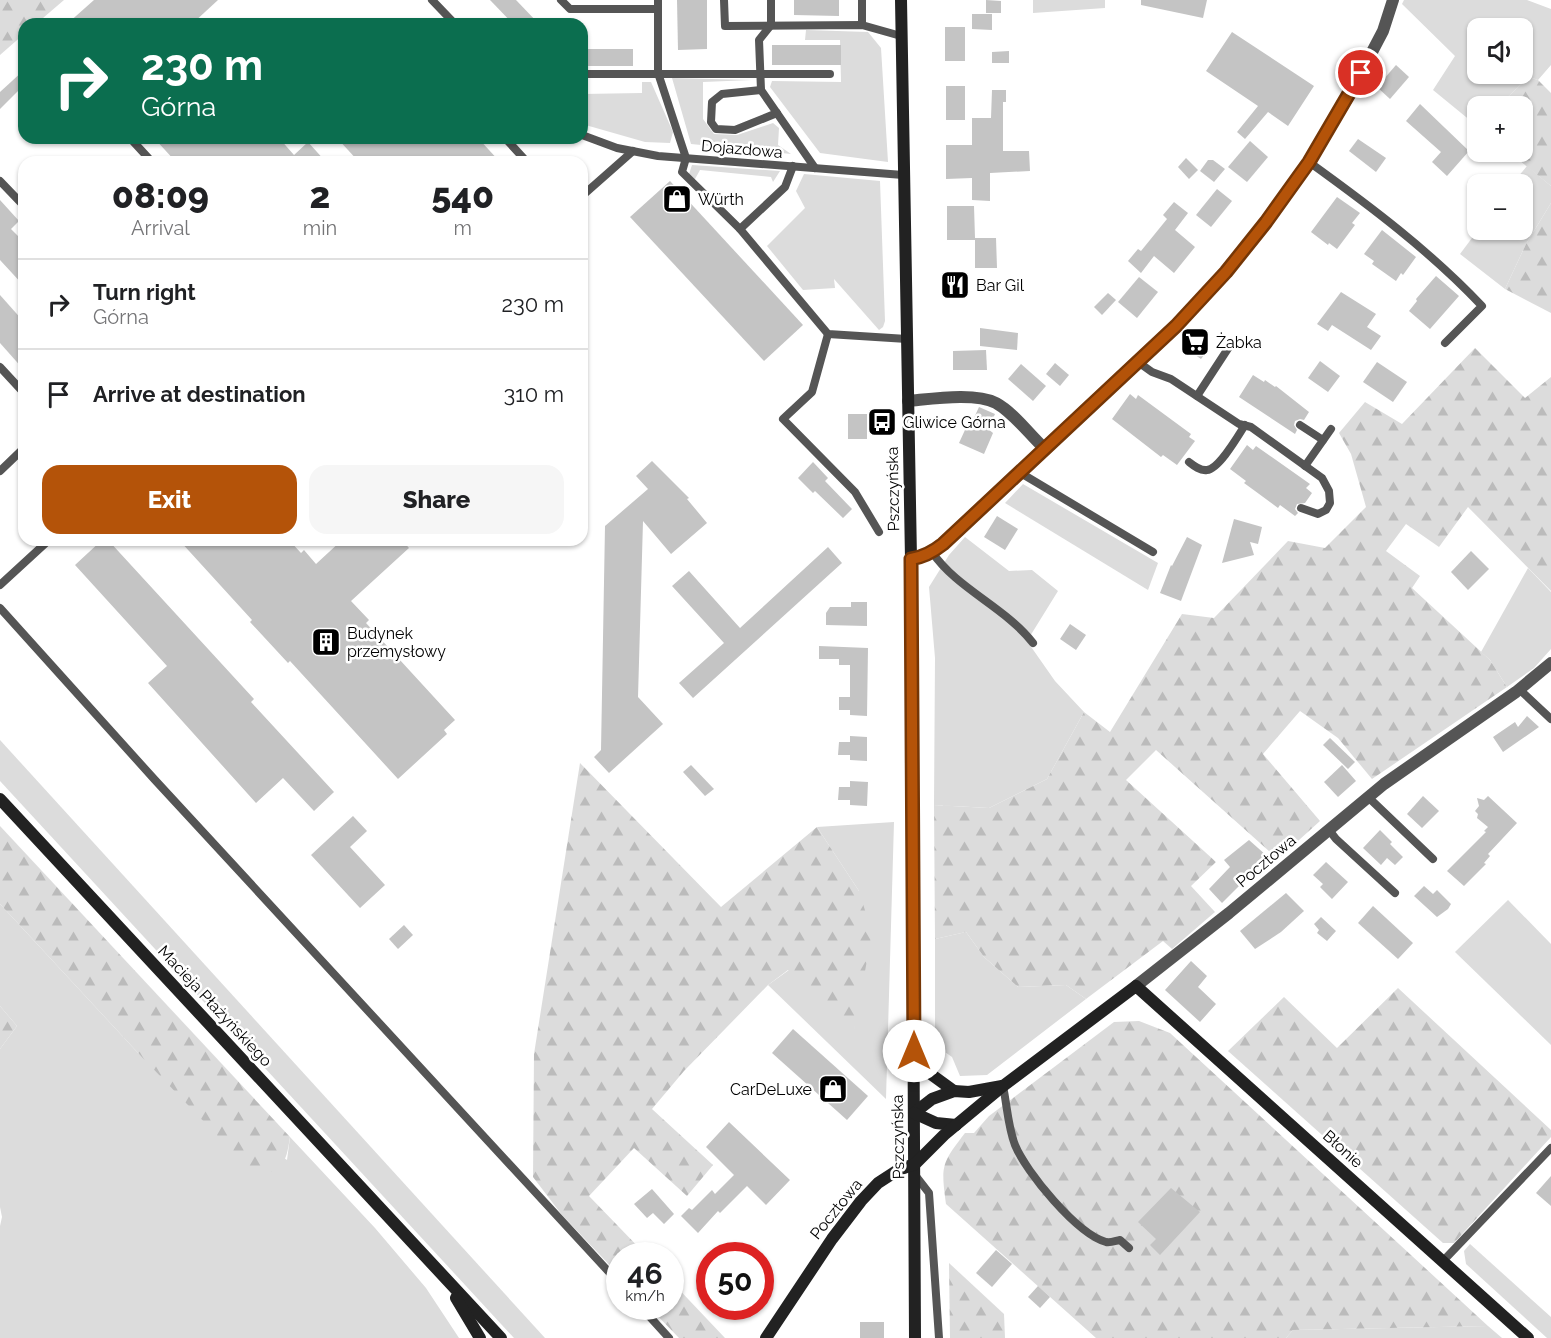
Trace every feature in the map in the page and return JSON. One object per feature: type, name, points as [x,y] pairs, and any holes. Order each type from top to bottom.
[{"type":"street","name":"Pszczyńska","points":[[901,0],[911,559],[915,1338]]},
{"type":"street","points":[[911,559],[932,552],[1176,326],[1226,272],[1266,222],[1309,162],[1350,94],[1383,31],[1393,0]]},
{"type":"street","points":[[908,401],[974,398],[987,400],[1006,411],[1044,448]]},
{"type":"street","name":"Pocztowa","points":[[766,1338],[861,1201],[888,1177],[898,1170],[915,1169],[956,1125],[1003,1086],[1229,913],[1368,797],[1415,761],[1519,689],[1551,663]]},
{"type":"street","name":"Macieja Płażyńskiego","points":[[0,799],[501,1338]]},
{"type":"street","name":"Błonie","points":[[1136,986],[1528,1338]]},
{"type":"street","points":[[914,1051],[932,1075],[954,1091]]},
{"type":"street","name":"Pocztowa","points":[[914,1113],[932,1099],[954,1091],[969,1092],[1003,1086]]},
{"type":"street","points":[[914,1113],[936,1123],[956,1125]]},
{"type":"street","name":"Macieja Płażyńskiego","points":[[407,1236],[460,1303],[480,1338]]},
{"type":"lane","points":[[432,0],[449,18]]},
{"type":"lane","points":[[561,0],[570,9],[608,4],[658,4],[658,73],[686,158],[682,172],[740,229],[828,334],[906,339]]},
{"type":"lane","points":[[724,0],[725,26],[862,25],[901,36]]},
{"type":"lane","points":[[771,0],[771,26],[759,40],[761,90],[815,168]]},
{"type":"lane","points":[[862,0],[862,25]]},
{"type":"lane","points":[[588,74],[830,74]]},
{"type":"lane","points":[[761,90],[722,94],[712,102],[711,122],[716,129],[735,130],[777,113]]},
{"type":"lane","name":"Dojazdowa","points":[[588,137],[617,148],[658,156],[903,175]]},
{"type":"lane","points":[[136,144],[146,156]]},
{"type":"lane","points":[[510,144],[522,156]]},
{"type":"lane","points":[[588,191],[633,151]]},
{"type":"lane","points":[[1309,162],[1378,212],[1434,258],[1482,306],[1445,343]]},
{"type":"lane","points":[[740,229],[785,187],[793,166]]},
{"type":"lane","points":[[0,181],[18,200]]},
{"type":"lane","points":[[828,334],[812,392],[783,419],[855,492],[879,532]]},
{"type":"lane","points":[[1197,396],[1229,347]]},
{"type":"lane","points":[[1138,362],[1152,372],[1171,378],[1239,424],[1251,427],[1322,478],[1329,491],[1330,503],[1326,510],[1318,514],[1301,508]]},
{"type":"lane","points":[[0,367],[18,386]]},
{"type":"lane","points":[[1189,462],[1200,470],[1208,471],[1216,466],[1245,425]]},
{"type":"lane","points":[[1300,425],[1323,440]]},
{"type":"lane","points":[[1305,466],[1331,429]]},
{"type":"lane","points":[[0,471],[18,454]]},
{"type":"lane","points":[[1019,472],[1153,552]]},
{"type":"lane","points":[[0,585],[42,546]]},
{"type":"lane","points":[[932,552],[948,570],[1020,627],[1033,643]]},
{"type":"lane","points":[[0,608],[155,780],[606,1269]]},
{"type":"lane","points":[[1519,689],[1551,719]]},
{"type":"lane","points":[[1368,797],[1433,859]]},
{"type":"lane","points":[[1329,830],[1395,893]]},
{"type":"lane","points":[[1003,1086],[1014,1142],[1020,1157],[1048,1194],[1092,1236],[1108,1243],[1120,1240],[1129,1248]]},
{"type":"lane","points":[[1443,1261],[1551,1148]]},
{"type":"lane","points":[[915,1169],[929,1193],[939,1338]]},
{"type":"lane","points":[[653,1320],[669,1338]]},
{"type":"green space","points":[[0,0],[64,0],[43,18],[18,18],[18,39],[0,55]]},
{"type":"green space","points":[[1033,0],[1105,0],[1105,8],[1033,13]]},
{"type":"green space","points":[[1404,0],[1527,0],[1551,9],[1551,65],[1538,80],[1533,78],[1533,18],[1467,18],[1467,84],[1522,84],[1509,96],[1467,96],[1467,118],[1433,90],[1455,56],[1402,4]]},
{"type":"green space","points":[[806,30],[868,32],[881,48],[888,162],[820,153],[770,87],[772,81],[841,82],[840,40],[805,40]]},
{"type":"green space","points":[[672,78],[752,80],[703,82],[703,119],[714,134],[737,135],[773,123],[779,128],[778,145],[791,154],[691,144]]},
{"type":"green space","points":[[1533,78],[1538,80],[1551,93],[1551,186],[1521,162],[1533,162],[1533,96],[1509,96],[1522,84],[1533,84]]},
{"type":"green space","points":[[642,82],[651,82],[673,132],[670,143],[645,142],[588,126],[588,94],[642,93]]},
{"type":"green space","points":[[692,165],[780,171],[773,182],[771,177],[700,170],[695,179],[688,177]]},
{"type":"green space","points":[[1527,166],[1551,186],[1551,203],[1533,233],[1533,174],[1520,174]]},
{"type":"green space","points":[[804,174],[880,181],[885,321],[879,330],[834,279],[835,288],[803,290],[767,246],[805,208],[796,191]]},
{"type":"green space","points":[[1551,203],[1551,313],[1505,289],[1526,244],[1528,240],[1533,240],[1533,233]]},
{"type":"green space","points":[[1470,240],[1528,240],[1505,289],[1460,254]]},
{"type":"green space","points":[[1475,348],[1525,398],[1551,377],[1551,591],[1468,507],[1439,547],[1406,524],[1386,551],[1420,576],[1412,588],[1490,660],[1507,687],[1372,779],[1338,738],[1300,711],[1263,754],[1320,821],[1278,859],[1156,750],[1126,780],[1216,862],[1191,886],[1215,912],[1172,949],[1163,941],[1086,999],[1066,985],[1018,987],[984,957],[966,932],[935,939],[934,805],[989,808],[1047,779],[1084,712],[1110,732],[1182,614],[1214,618],[1288,541],[1325,548],[1366,507],[1351,454],[1339,433],[1365,402],[1402,424]]},
{"type":"green space","points":[[1023,484],[1158,563],[1148,590],[1005,503]]},
{"type":"green space","points":[[965,537],[1009,571],[1032,570],[1058,591],[1027,641],[1055,681],[1084,712],[1047,779],[989,808],[934,805],[935,658],[929,587],[949,555]]},
{"type":"green space","points":[[1528,568],[1551,592],[1551,649],[1534,668],[1507,687],[1490,660],[1481,652]]},
{"type":"green space","points":[[0,740],[545,1338],[514,1338],[0,781]]},
{"type":"green space","points":[[580,763],[721,907],[817,827],[859,891],[872,933],[854,1031],[788,970],[768,985],[684,1071],[652,1109],[713,1165],[687,1196],[634,1148],[589,1196],[633,1242],[606,1242],[606,1261],[562,1215],[533,1177],[534,1054]]},
{"type":"green space","points":[[894,822],[886,1099],[768,985],[789,970],[854,1030],[859,891],[817,827]]},
{"type":"green space","points":[[0,826],[290,1137],[285,1160],[278,1168],[256,1176],[0,904]]},
{"type":"green space","points":[[1508,900],[1551,944],[1551,1045],[1455,952]]},
{"type":"green space","points":[[0,904],[139,1054],[287,1160],[290,1137],[375,1228],[426,1288],[459,1338],[0,1338],[0,1226],[2,1217],[0,1207],[0,1049],[17,1026],[0,1006]]},
{"type":"green space","points":[[966,932],[984,957],[1018,987],[1066,985],[1086,999],[987,1075],[960,1076],[952,1057],[935,1045],[935,939]]},
{"type":"green space","points":[[1398,988],[1551,1130],[1551,1137],[1454,1243],[1443,1243],[1228,1051],[1284,997],[1337,1048]]},
{"type":"green space","points":[[0,1006],[17,1026],[0,1049]]},
{"type":"green space","points":[[1139,1021],[1170,1033],[1488,1326],[1293,1330],[1286,1338],[1096,1338],[946,1204],[943,1173],[947,1159],[965,1133],[974,1133],[989,1116],[1114,1022]]},
{"type":"green space","points":[[1470,1244],[1551,1317],[1551,1338],[1547,1338],[1466,1264],[1464,1251]]},
{"type":"green space","points":[[949,1263],[1004,1314],[1005,1338],[950,1338]]},
{"type":"green space","points":[[684,1295],[696,1307],[696,1320],[708,1320],[725,1338],[679,1338],[662,1320],[684,1320]]},
{"type":"green space","points":[[1488,1326],[1502,1338],[1286,1338],[1293,1330]]},
{"type":"building","points":[[94,0],[218,0],[198,18],[74,18]]},
{"type":"building","points":[[490,0],[516,0],[533,18],[507,18]]},
{"type":"building","points":[[677,0],[707,0],[707,49],[678,50]]},
{"type":"building","points":[[794,0],[839,0],[839,16],[794,15]]},
{"type":"building","points":[[986,0],[1001,1],[1001,13],[986,13]]},
{"type":"building","points":[[1141,0],[1207,0],[1203,18],[1141,5]]},
{"type":"building","points":[[972,14],[992,14],[992,30],[972,29]]},
{"type":"building","points":[[945,27],[965,27],[965,61],[945,61]]},
{"type":"building","points":[[1232,32],[1314,86],[1288,126],[1268,112],[1245,139],[1237,132],[1258,106],[1206,71]]},
{"type":"building","points":[[772,45],[841,45],[841,65],[772,65]]},
{"type":"building","points":[[588,49],[633,49],[633,66],[588,66]]},
{"type":"building","points":[[1009,51],[1009,63],[992,63],[992,52]]},
{"type":"building","points":[[1396,65],[1409,77],[1390,99],[1377,87]]},
{"type":"building","points":[[18,76],[18,91],[0,109],[0,92]]},
{"type":"building","points":[[946,86],[965,86],[965,120],[946,120]]},
{"type":"building","points":[[992,90],[1006,90],[1006,102],[1003,102],[1003,151],[1029,151],[1030,171],[990,173],[990,201],[972,200],[972,178],[946,179],[946,145],[972,145],[972,118],[991,118]]},
{"type":"building","points":[[1420,104],[1467,149],[1467,153],[1447,176],[1432,162],[1441,152],[1406,121]]},
{"type":"building","points":[[1358,139],[1386,158],[1376,172],[1349,151]]},
{"type":"building","points":[[1250,141],[1268,157],[1247,182],[1228,167]]},
{"type":"building","points":[[160,144],[284,144],[294,155],[306,144],[310,144],[321,156],[170,156]]},
{"type":"building","points":[[342,144],[484,144],[494,156],[354,156]]},
{"type":"building","points":[[1186,158],[1198,170],[1189,179],[1178,167]]},
{"type":"building","points":[[1208,160],[1213,160],[1225,169],[1214,182],[1200,171]]},
{"type":"building","points":[[670,181],[803,325],[764,361],[630,217]]},
{"type":"building","points":[[1217,189],[1232,201],[1211,227],[1196,215]]},
{"type":"building","points":[[1337,197],[1360,213],[1352,223],[1355,225],[1337,249],[1311,232]]},
{"type":"building","points":[[0,200],[18,220],[11,229],[18,236],[18,280],[0,260]]},
{"type":"building","points":[[1174,202],[1188,213],[1175,230],[1195,247],[1174,273],[1154,256],[1141,273],[1128,261],[1138,249],[1141,251],[1167,219],[1163,215]]},
{"type":"building","points":[[947,206],[974,206],[975,238],[996,238],[997,268],[975,268],[975,240],[947,240]]},
{"type":"building","points":[[1382,230],[1416,257],[1396,281],[1372,264],[1374,261],[1364,254]]},
{"type":"building","name":"Bar Gil","points":[[948,274],[962,274],[962,296],[948,296]]},
{"type":"building","points":[[1436,276],[1459,296],[1430,329],[1409,311]]},
{"type":"building","points":[[1139,277],[1158,292],[1137,318],[1118,302]]},
{"type":"building","points":[[1341,292],[1376,314],[1367,327],[1381,336],[1371,350],[1332,325],[1328,331],[1317,324]]},
{"type":"building","points":[[1108,293],[1116,300],[1102,315],[1094,307]]},
{"type":"building","points":[[0,295],[18,315],[18,363],[0,343]]},
{"type":"building","points":[[980,328],[1018,333],[1017,350],[980,346]]},
{"type":"building","name":"Żabka","points":[[1195,329],[1208,339],[1202,346],[1208,350],[1201,359],[1182,346]]},
{"type":"building","points":[[986,350],[987,370],[953,370],[953,351]]},
{"type":"building","points":[[1320,361],[1340,376],[1328,392],[1308,378]]},
{"type":"building","points":[[1377,362],[1407,382],[1393,402],[1363,382]]},
{"type":"building","points":[[1055,363],[1069,375],[1060,386],[1046,374]]},
{"type":"building","points":[[1021,364],[1046,386],[1033,401],[1008,379]]},
{"type":"building","points":[[1253,375],[1276,386],[1309,412],[1304,420],[1295,421],[1294,425],[1297,430],[1295,434],[1239,397]]},
{"type":"building","points":[[1130,394],[1136,399],[1138,395],[1191,434],[1189,437],[1195,441],[1177,465],[1163,455],[1161,457],[1112,419]]},
{"type":"building","points":[[979,407],[995,414],[988,429],[993,433],[984,454],[959,443],[970,419],[973,420]]},
{"type":"building","points":[[848,414],[867,414],[867,439],[848,439]]},
{"type":"building","points":[[1247,445],[1253,450],[1256,446],[1310,484],[1306,488],[1312,493],[1305,503],[1297,504],[1295,509],[1298,513],[1295,516],[1280,505],[1278,508],[1244,483],[1246,481],[1230,469]]},
{"type":"building","points":[[652,461],[689,498],[687,499],[707,523],[671,554],[643,521],[638,697],[663,724],[609,773],[594,757],[601,750],[605,526],[648,489],[636,476]]},
{"type":"building","points":[[813,462],[828,478],[825,481],[852,509],[843,518],[798,478]]},
{"type":"building","points":[[997,516],[1018,529],[1005,550],[984,537]]},
{"type":"building","points":[[1234,519],[1262,527],[1258,544],[1250,542],[1254,555],[1222,563]]},
{"type":"building","points":[[1187,537],[1202,545],[1181,601],[1160,593],[1171,565]]},
{"type":"building","points":[[96,546],[114,546],[254,699],[251,702],[334,792],[314,811],[283,778],[256,803],[148,683],[167,666],[75,565]]},
{"type":"building","name":"Budynek przemysłowy","points":[[184,546],[295,546],[301,553],[304,550],[316,564],[336,546],[407,546],[409,548],[351,601],[369,620],[366,623],[455,720],[444,730],[447,734],[398,779],[290,661],[288,663],[250,622],[252,620]]},
{"type":"building","points":[[828,547],[842,563],[693,698],[679,683],[724,643],[672,586],[689,571],[740,628]]},
{"type":"building","points":[[1471,551],[1489,569],[1468,590],[1451,572]]},
{"type":"building","points":[[851,602],[867,602],[867,626],[826,625],[826,613],[830,607],[851,607]]},
{"type":"building","points":[[1070,624],[1086,635],[1076,650],[1060,639]]},
{"type":"building","points":[[819,646],[868,648],[867,716],[850,715],[850,710],[839,710],[839,697],[850,697],[850,665],[839,665],[839,659],[819,659]]},
{"type":"building","points":[[1527,716],[1539,727],[1503,752],[1493,737],[1515,722],[1518,727]]},
{"type":"building","points":[[850,736],[867,737],[867,761],[850,760],[850,755],[838,755],[839,742],[850,742]]},
{"type":"building","points":[[1330,738],[1355,762],[1348,769],[1323,745]]},
{"type":"building","points":[[691,765],[714,789],[705,796],[683,772]]},
{"type":"building","points":[[1342,765],[1356,781],[1338,797],[1324,782]]},
{"type":"building","points":[[850,781],[868,782],[867,806],[850,805],[850,800],[838,800],[839,787],[850,787]]},
{"type":"building","points":[[1423,796],[1439,811],[1422,828],[1407,814]]},
{"type":"building","points":[[1488,796],[1517,823],[1488,854],[1490,856],[1484,863],[1486,864],[1464,886],[1447,871],[1486,832],[1484,831],[1488,827],[1477,818],[1478,814],[1475,811],[1479,806],[1477,798],[1484,800]]},
{"type":"building","points":[[353,816],[367,831],[350,847],[385,885],[360,908],[311,855]]},
{"type":"building","points":[[1380,830],[1403,857],[1395,865],[1387,858],[1381,865],[1363,848]]},
{"type":"building","points":[[1249,840],[1267,856],[1235,882],[1239,886],[1222,903],[1209,889],[1230,867],[1224,860]]},
{"type":"building","points":[[1326,862],[1348,882],[1332,899],[1320,887],[1323,884],[1313,875]]},
{"type":"building","points":[[1424,886],[1433,894],[1437,890],[1451,904],[1437,917],[1414,896]]},
{"type":"building","points":[[1286,893],[1304,911],[1281,932],[1255,949],[1240,931]]},
{"type":"building","points":[[1373,906],[1413,943],[1398,959],[1358,923]]},
{"type":"building","points":[[1321,917],[1336,931],[1327,941],[1317,933],[1319,930],[1314,924]]},
{"type":"building","points":[[404,925],[413,935],[398,949],[389,939]]},
{"type":"building","points":[[1191,961],[1207,976],[1198,987],[1216,1004],[1200,1022],[1165,990]]},
{"type":"building","points":[[793,1029],[868,1096],[847,1120],[772,1053]]},
{"type":"building","points":[[729,1122],[790,1180],[766,1205],[747,1186],[720,1213],[718,1211],[698,1233],[681,1216],[689,1208],[692,1210],[712,1190],[715,1194],[734,1175],[706,1147]]},
{"type":"building","points":[[1551,1176],[1551,1206],[1536,1193]]},
{"type":"building","points":[[1171,1188],[1200,1212],[1160,1255],[1150,1245],[1156,1239],[1138,1222]]},
{"type":"building","points":[[652,1189],[674,1214],[664,1224],[653,1213],[647,1218],[634,1204]]},
{"type":"building","points":[[996,1250],[1012,1264],[992,1287],[976,1273]]},
{"type":"building","points":[[1038,1286],[1050,1297],[1040,1308],[1028,1297]]},
{"type":"building","points":[[860,1322],[884,1322],[884,1338],[860,1338]]},
{"type":"place","name":"Würth","points":[[677,199]]},
{"type":"place","name":"Bar Gil","points":[[955,285]]},
{"type":"place","name":"Żabka","points":[[1195,342]]},
{"type":"place","name":"Gliwice Górna","points":[[882,422]]},
{"type":"place","name":"Budynek przemysłowy","points":[[326,642]]},
{"type":"place","name":"CarDeLuxe","points":[[833,1089]]},
{"type":"route","points":[[914,1051],[911,559],[932,552],[943,544],[1176,326],[1226,272],[1266,222],[1309,162],[1361,73]]}]
